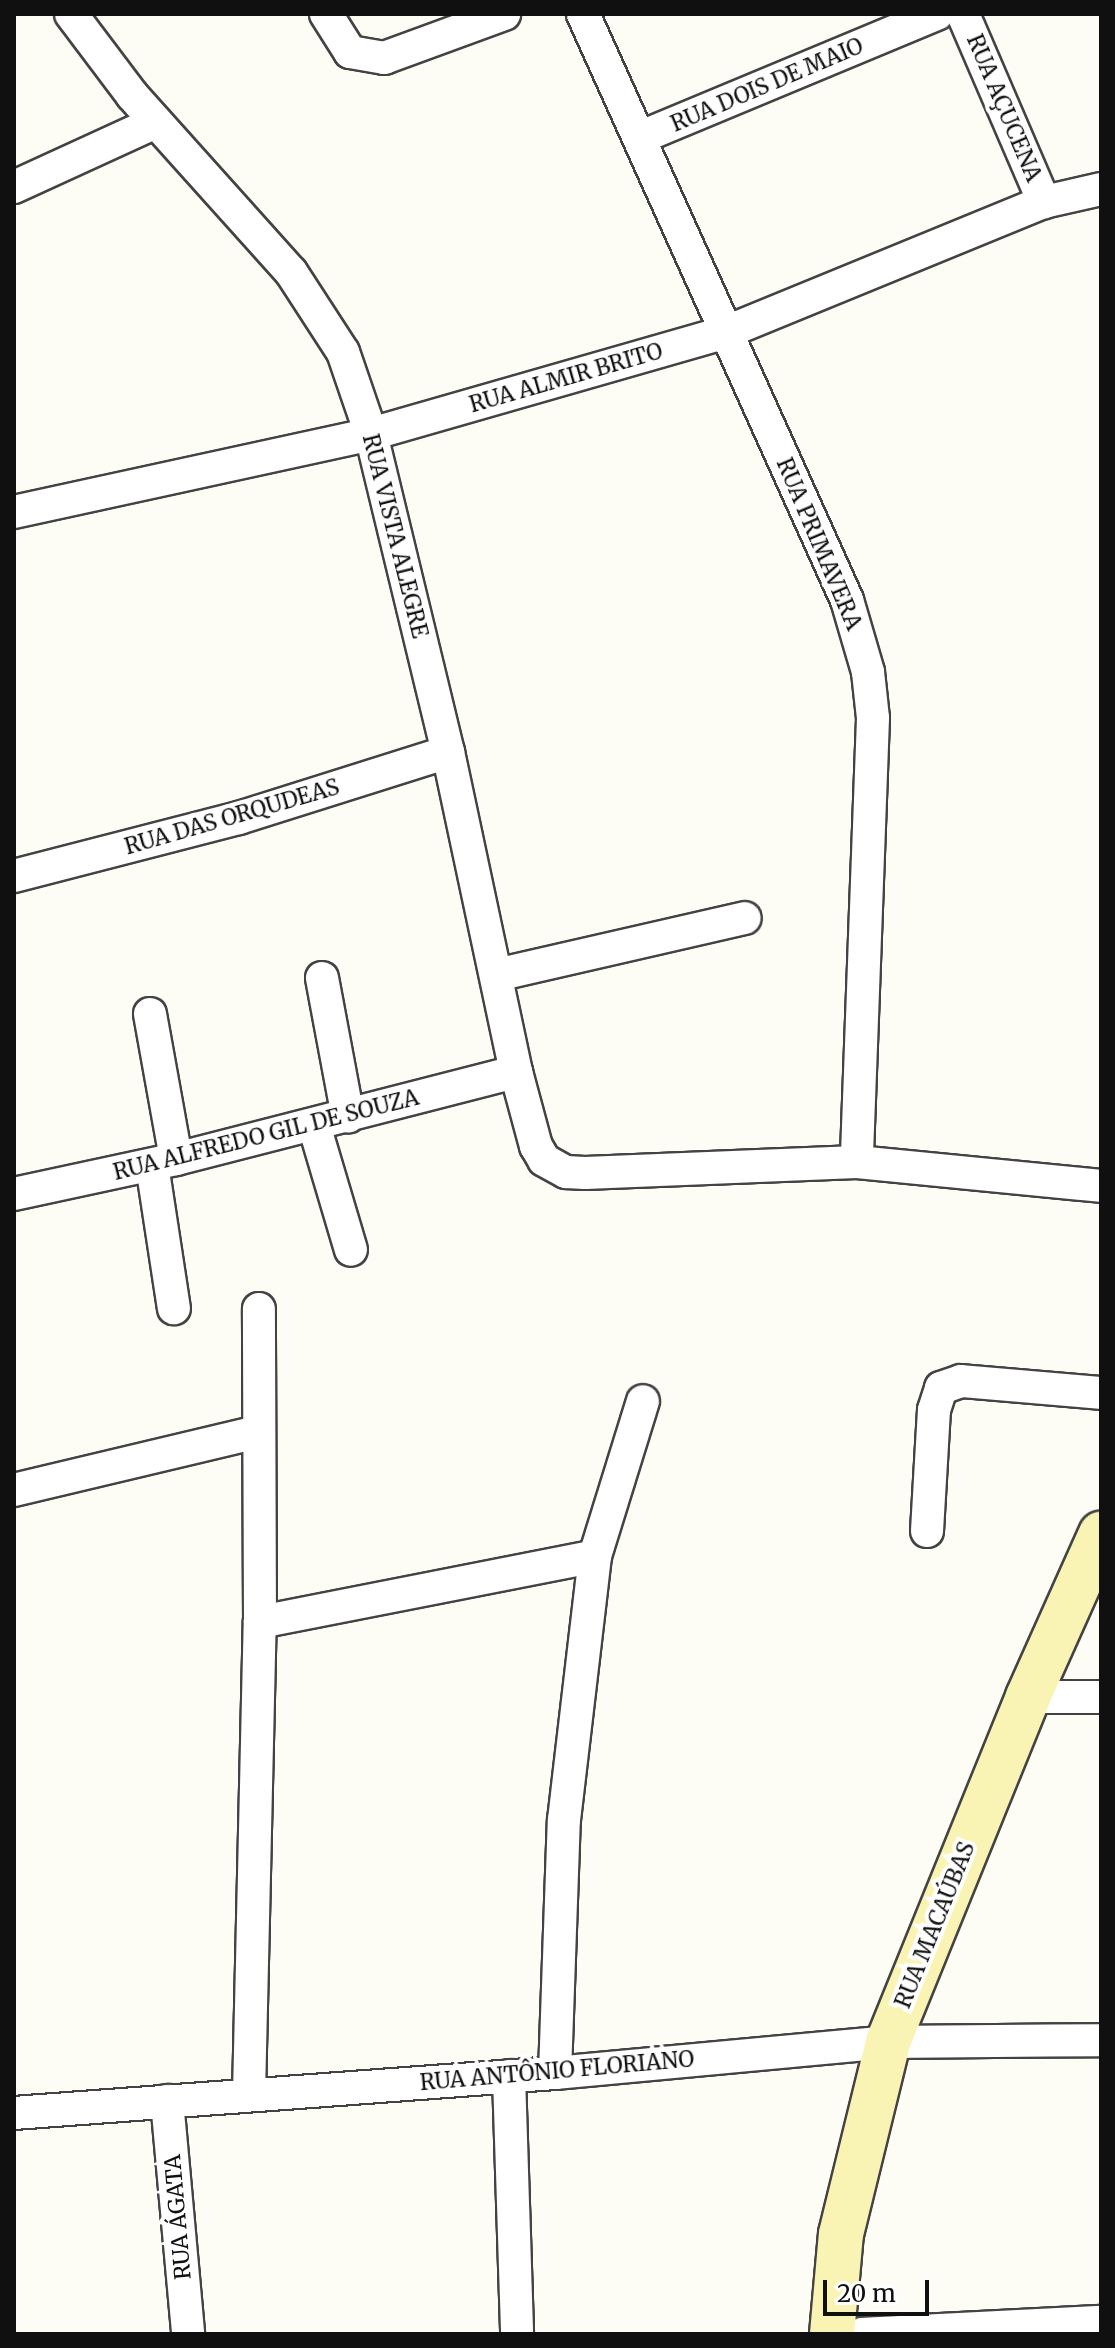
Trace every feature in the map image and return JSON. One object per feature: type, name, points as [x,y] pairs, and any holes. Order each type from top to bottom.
[{"type":"street","name":"RUA VISTA ALEGRE","points":[[71,14],[156,122],[291,272],[343,352],[371,434],[448,752],[516,1072],[536,1146],[544,1160],[566,1172],[857,1162]]},
{"type":"street","points":[[326,14],[350,52],[384,58],[504,14]]},
{"type":"street","name":"RUA PRIMAVERA","points":[[583,14],[641,137],[724,333],[847,600],[868,672],[873,718],[857,1162]]},
{"type":"street","name":"RUA DOIS DE MAIO","points":[[641,137],[937,14]]},
{"type":"street","name":"RUA AÇUCENA","points":[[963,14],[1044,202]]},
{"type":"street","points":[[14,187],[156,122]]},
{"type":"street","name":"RUA ALMIR BRITO","points":[[14,512],[371,434],[724,333],[1044,202],[1101,189]]},
{"type":"street","name":"RUA DAS ORQUDEAS","points":[[14,876],[239,818],[448,752]]},
{"type":"street","points":[[496,975],[745,918]]},
{"type":"street","points":[[322,978],[348,1117]]},
{"type":"street","points":[[150,1014],[174,1308]]},
{"type":"street","name":"RUA ALFREDO GIL DE SOUZA","points":[[14,1194],[164,1162],[516,1072]]},
{"type":"street","points":[[314,1125],[351,1250]]},
{"type":"street","points":[[857,1162],[1101,1186]]},
{"type":"street","points":[[249,2095],[260,1622],[259,1309]]},
{"type":"street","points":[[927,1531],[934,1410],[941,1388],[961,1381],[1101,1393]]},
{"type":"street","points":[[555,2073],[564,1820],[595,1556],[643,1401]]},
{"type":"street","points":[[14,1490],[257,1432]]},
{"type":"street","name":"RUA MACAÚBAS","points":[[832,2334],[841,2234],[888,2042],[1028,1697],[1101,1534]]},
{"type":"street","points":[[260,1622],[595,1556]]},
{"type":"street","points":[[1028,1697],[1101,1697]]},
{"type":"street","name":"RUA ANTÔNIO FLORIANO","points":[[14,2113],[555,2073],[888,2042],[1101,2040]]},
{"type":"street","points":[[509,2076],[517,2334]]},
{"type":"street","name":"RUA ÁGATA","points":[[167,2101],[188,2334]]},
{"type":"street","points":[[862,2334],[1101,2322]]}]
